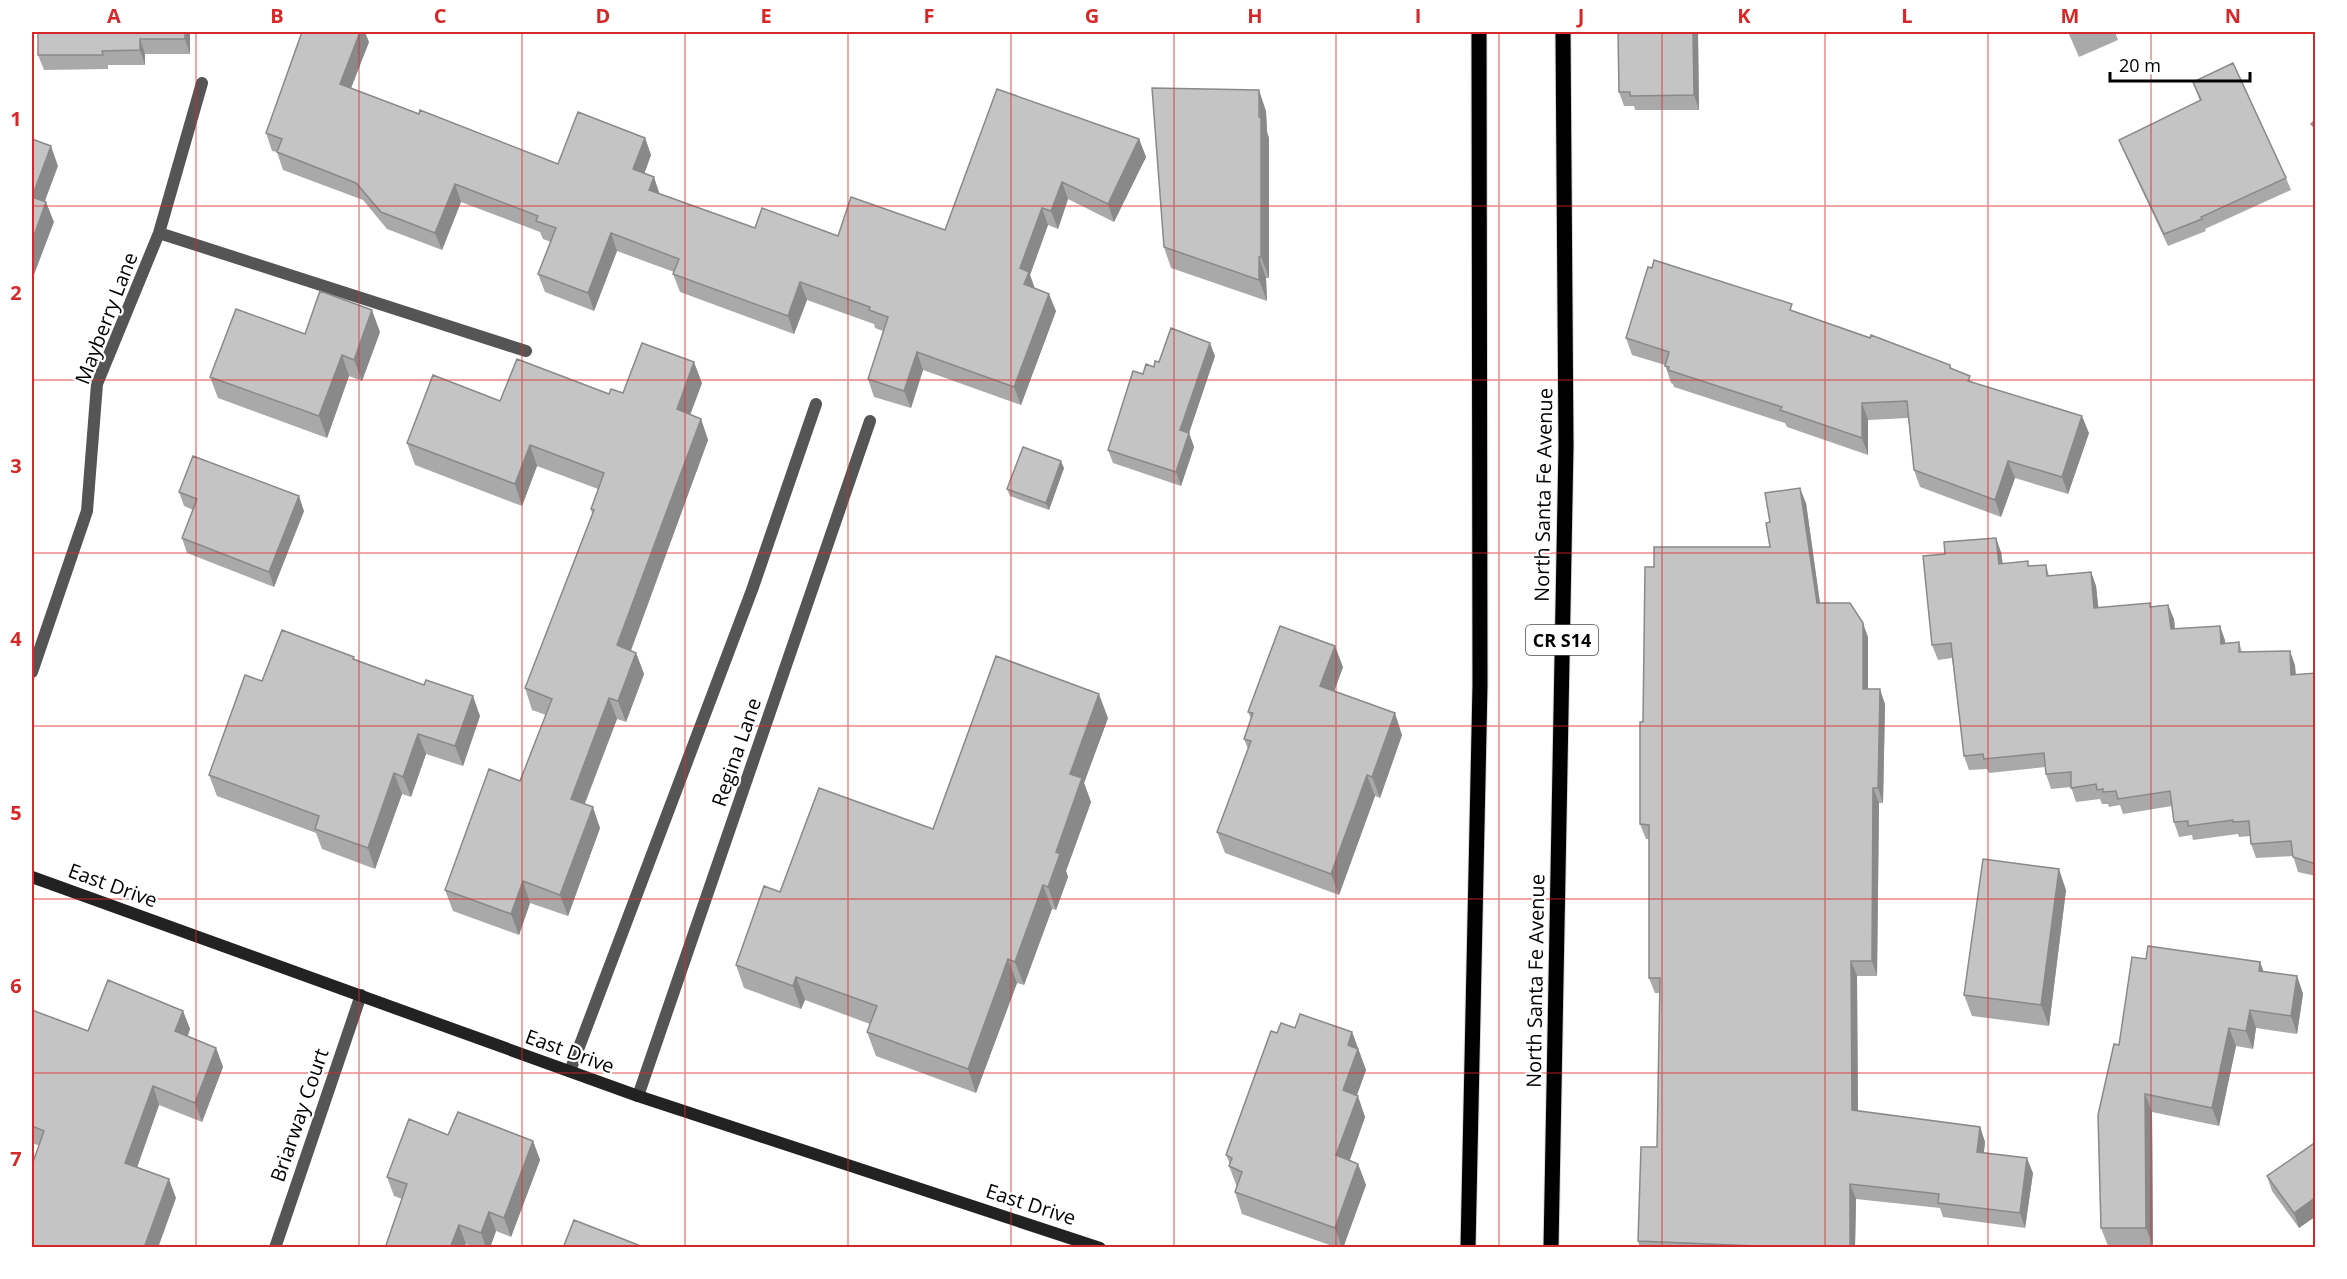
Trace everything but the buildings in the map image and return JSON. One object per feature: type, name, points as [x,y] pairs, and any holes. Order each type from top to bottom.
[{"type":"main road","points":[[1468,1248],[1480,685],[1479,32]]},
{"type":"main road","name":"North Santa Fe Avenue","points":[[1551,1248],[1566,446],[1563,32]]},
{"type":"street","name":"Mayberry Lane","points":[[32,672],[87,511],[97,384],[159,233],[202,83]]},
{"type":"street","points":[[159,233],[526,351]]},
{"type":"street","points":[[570,1071],[752,590],[816,404]]},
{"type":"street","name":"Regina Lane","points":[[638,1096],[870,421]]},
{"type":"street","name":"East Drive","points":[[32,877],[638,1096],[1100,1248]]},
{"type":"street","name":"Briarway Court","points":[[275,1248],[361,995]]}]
